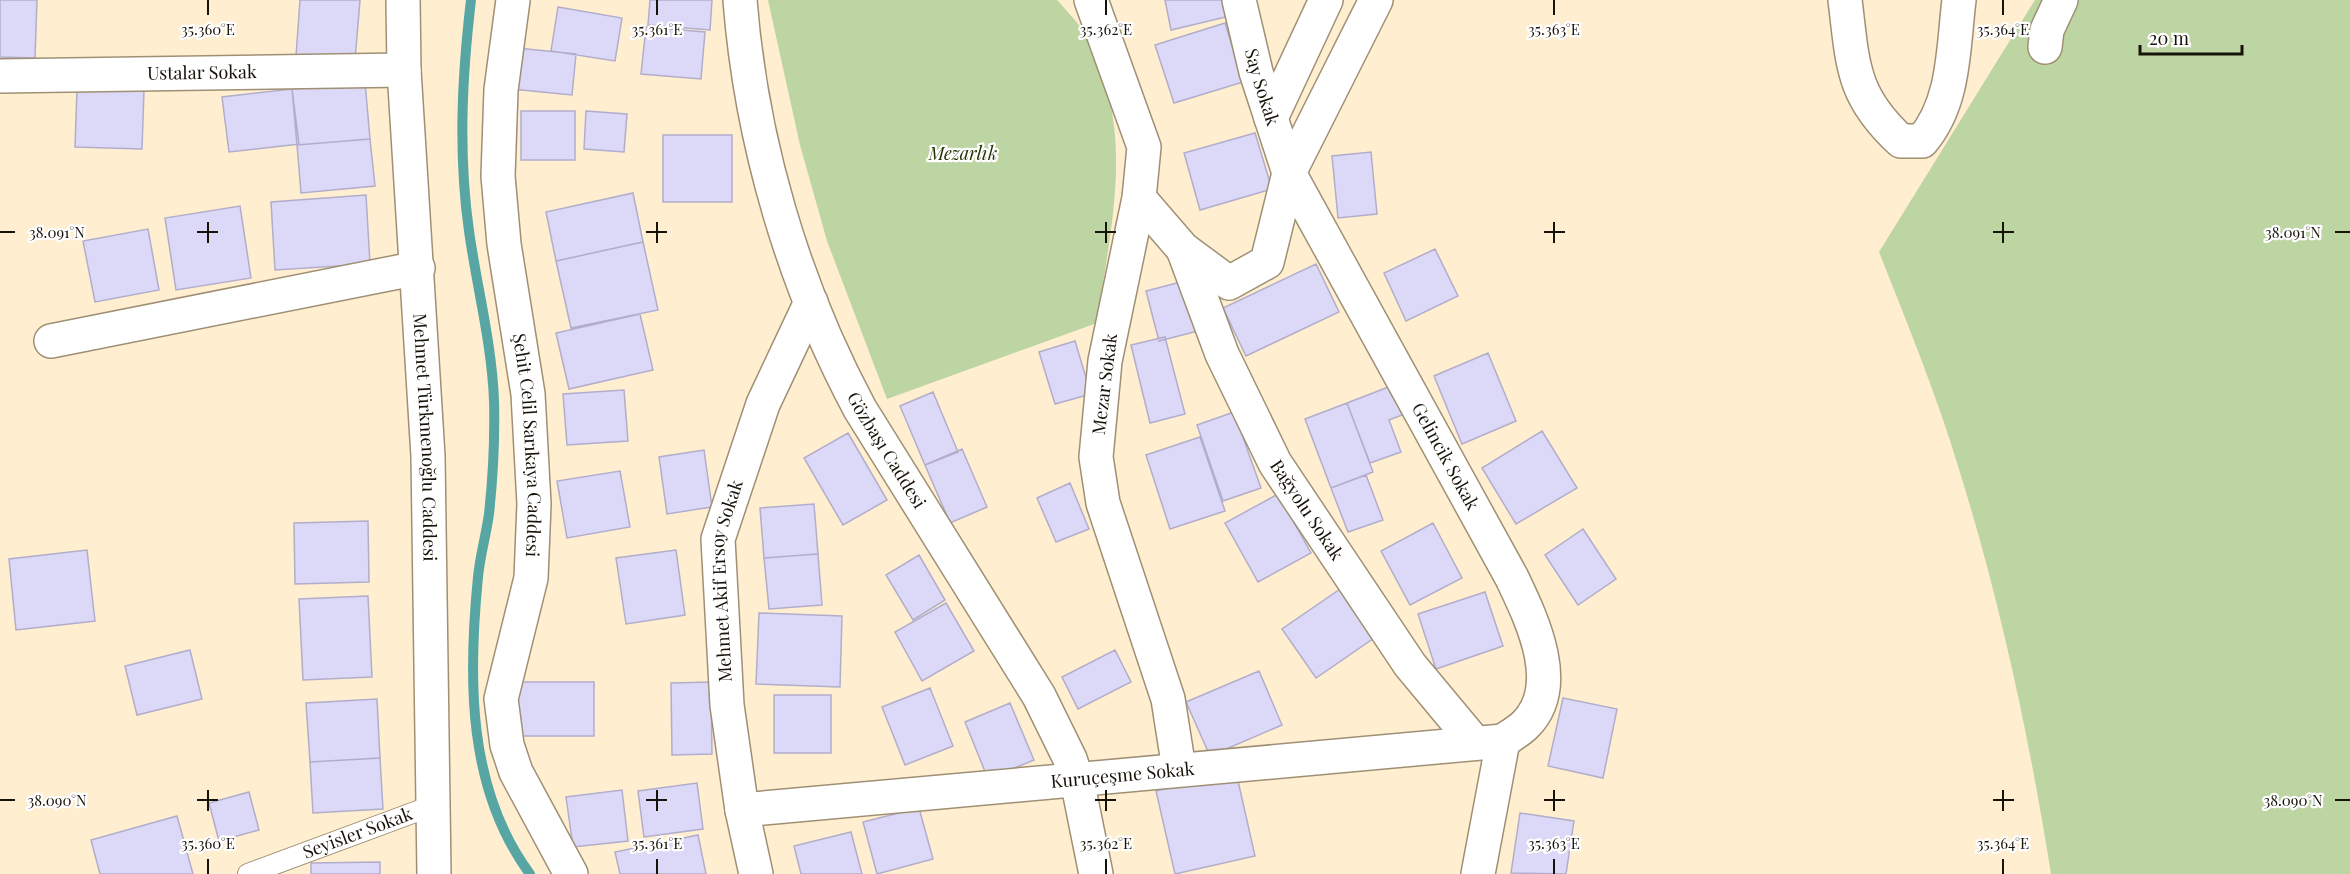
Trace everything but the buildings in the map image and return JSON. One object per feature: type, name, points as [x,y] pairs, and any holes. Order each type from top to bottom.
[{"type":"street","name":"Mehmet Türkmenoğlu Caddesi","points":[[403,0],[404,70],[428,456],[434,874]]},
{"type":"street","name":"Şehit Celil Sarıkaya Caddesi","points":[[513,0],[501,90],[498,176],[504,244],[528,394],[534,515],[531,578],[501,699],[507,745],[516,772],[571,874]]},
{"type":"street","name":"Gözbaşı Caddesi","points":[[740,0],[747,66],[772,181],[811,302],[839,370],[860,409],[1039,696],[1070,759],[1077,780],[1096,874]]},
{"type":"street","name":"Mezar Sokak","points":[[1091,0],[1144,147],[1139,198],[1105,361],[1096,457],[1103,503],[1168,699],[1179,769]]},
{"type":"street","name":"Say Sokak","points":[[1239,0],[1271,118],[1289,173]]},
{"type":"street","points":[[1271,118],[1326,0]]},
{"type":"street","points":[[1139,198],[1183,249],[1229,283],[1267,262],[1289,173],[1376,0]]},
{"type":"street","points":[[1845,0],[1854,75],[1864,99],[1882,124],[1901,141],[1922,141],[1935,126],[1946,102],[1959,0]]},
{"type":"street","points":[[2045,47],[2047,30],[2061,0]]},
{"type":"street","name":"Ustalar Sokak","points":[[0,76],[404,70]]},
{"type":"street","name":"Gelincik Sokak","points":[[1289,173],[1512,578],[1531,618],[1542,656],[1543,684],[1536,708],[1527,724],[1489,742]]},
{"type":"street","name":"Bağyolu Sokak","points":[[1183,249],[1222,354],[1275,464],[1410,665],[1489,742]]},
{"type":"street","points":[[51,341],[418,268]]},
{"type":"street","name":"Mehmet Akif Ersoy Sokak","points":[[756,874],[742,810],[727,705],[718,539],[763,404],[811,302]]},
{"type":"street","points":[[1478,874],[1489,742]]},
{"type":"street","name":"Kuruçeşme Sokak","points":[[742,810],[1489,742]]},
{"type":"lane","name":"Seyisler Sokak","points":[[248,874],[434,805]]},
{"type":"green space","name":"Mezarlık","points":[[768,0],[1057,0],[1083,31],[1100,67],[1110,103],[1115,139],[1116,175],[1113,211],[1097,323],[887,399],[827,241],[800,145]]},
{"type":"green space","points":[[2035,0],[2350,0],[2350,874],[2051,874],[2012,668],[1973,516],[1921,358],[1879,252]]},
{"type":"waterway","points":[[471,0],[462,115],[463,173],[469,231],[493,380],[494,415],[488,522],[479,569],[475,615],[473,693],[483,769],[494,806],[509,841],[530,874]]}]
